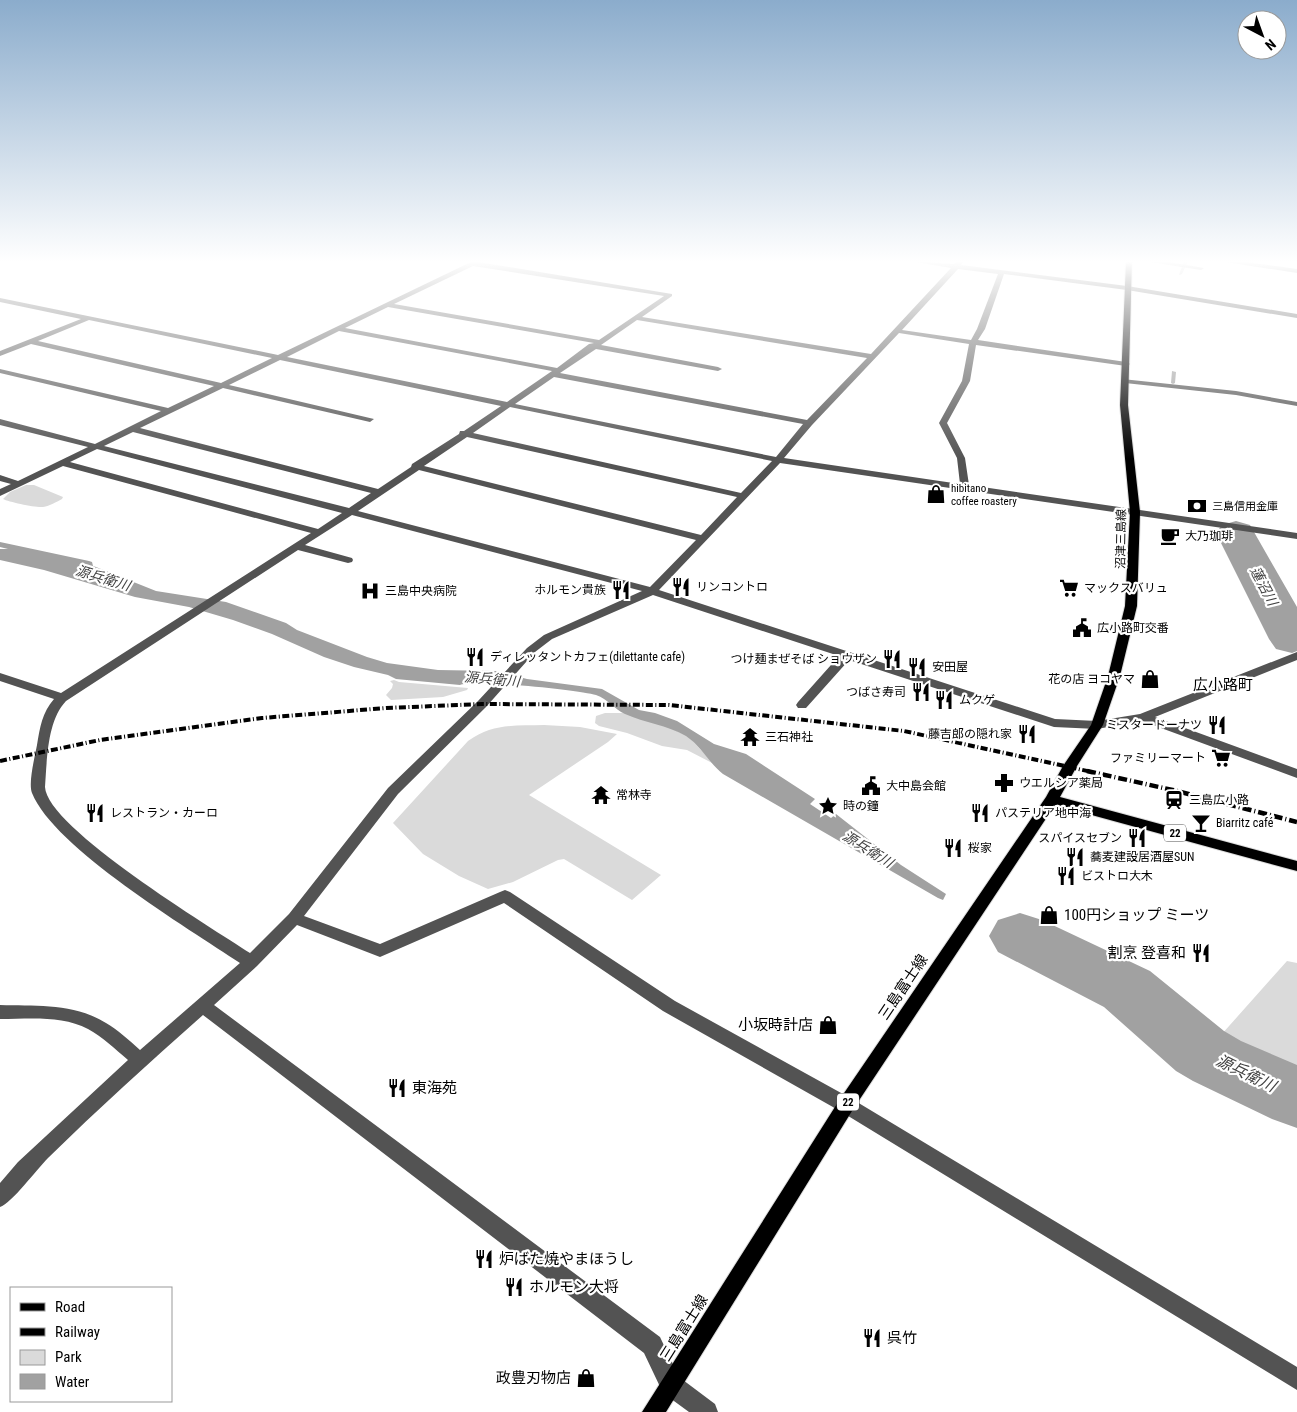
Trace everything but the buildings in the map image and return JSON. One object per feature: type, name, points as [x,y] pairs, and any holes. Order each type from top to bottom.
[{"type":"main road","name":"沼津三島線","points":[[1052,800],[1070,766],[1097,725],[1114,676],[1131,606],[1135,512],[1126,430],[1126,327]]},
{"type":"main road","name":"22","points":[[1052,800],[1297,866]]},
{"type":"main road","name":"三島富士線","points":[[653,1412],[846,1105],[1052,800]]},
{"type":"street","points":[[0,354],[68,327]]},
{"type":"street","points":[[132,327],[778,460],[1297,536]]},
{"type":"street","points":[[0,494],[341,327]]},
{"type":"street","points":[[504,327],[718,369]]},
{"type":"street","points":[[251,962],[129,878],[68,832],[49,810],[38,792],[37,778],[49,715],[62,698],[350,512],[463,433],[621,327]]},
{"type":"street","points":[[689,327],[873,357]]},
{"type":"street","points":[[0,1198],[25,1168],[140,1060],[251,962],[294,918],[394,791],[531,650],[548,637],[652,591],[778,460],[809,424],[901,327]]},
{"type":"street","points":[[965,487],[961,458],[942,423],[966,381],[973,343],[982,327]]},
{"type":"street","points":[[337,329],[809,424]]},
{"type":"street","points":[[897,331],[1126,364]]},
{"type":"street","points":[[31,342],[370,419]]},
{"type":"street","points":[[0,345],[14,349]]},
{"type":"street","points":[[0,371],[170,411]]},
{"type":"street","points":[[1125,381],[1236,393],[1297,404]]},
{"type":"street","points":[[0,422],[652,591],[1054,723],[1097,725],[1143,717],[1297,656]]},
{"type":"street","points":[[133,429],[378,492]]},
{"type":"street","points":[[463,433],[744,496]]},
{"type":"street","points":[[62,463],[319,532]]},
{"type":"street","points":[[415,466],[702,538]]},
{"type":"street","points":[[0,478],[20,484]]},
{"type":"street","points":[[296,546],[348,560]]},
{"type":"street","points":[[802,705],[847,655]]},
{"type":"street","points":[[0,677],[62,698]]},
{"type":"street","points":[[1143,717],[1297,774]]},
{"type":"street","points":[[294,918],[336,932],[380,951],[506,896],[584,951],[669,1006],[846,1105],[1297,1380]]},
{"type":"street","points":[[202,1005],[652,1345],[671,1385],[706,1412]]},
{"type":"street","points":[[0,1012],[61,1014],[80,1018],[96,1025],[140,1060]]},
{"type":"green space","points":[[26,485],[34,485],[63,497],[53,504],[43,507],[35,507],[3,499],[10,492]]},
{"type":"green space","points":[[390,681],[468,688],[467,690],[443,697],[391,700],[386,695],[392,688],[393,684]]},
{"type":"green space","points":[[605,713],[625,713],[659,723],[688,736],[714,764],[687,750],[662,746],[627,733],[599,726],[595,723],[596,716]]},
{"type":"green space","points":[[544,725],[580,727],[617,734],[529,795],[661,875],[632,900],[564,859],[558,860],[513,882],[488,889],[459,876],[423,854],[393,823],[468,741],[477,735],[495,728]]},
{"type":"green space","points":[[1287,961],[1297,963],[1297,1081],[1213,1044]]},
{"type":"water","points":[[0,542],[89,561],[92,562],[93,566],[156,591],[226,602],[286,623],[297,630],[387,663],[438,670],[496,671],[527,679],[602,689],[639,710],[655,713],[677,721],[714,744],[746,754],[815,799],[810,804],[831,818],[836,814],[901,865],[946,894],[943,900],[938,898],[723,774],[686,736],[625,714],[596,695],[570,690],[526,686],[484,683],[460,685],[396,679],[324,657],[272,634],[233,620],[189,607],[135,597],[44,570],[0,560],[0,549],[8,549],[0,547]]},
{"type":"water","points":[[1165,1016],[1197,1044],[1218,1056],[1297,1091],[1297,1106],[1206,1064],[1159,1018]]},
{"type":"waterway","points":[[1173,383],[1174,372]]},
{"type":"waterway","name":"蓮沼川","points":[[1236,533],[1292,639]]},
{"type":"waterway","name":"源兵衛川","points":[[1020,936],[1127,989],[1200,1051],[1217,1061],[1297,1097]]},
{"type":"railway","points":[[0,761],[100,740],[262,718],[386,708],[482,704],[669,705],[904,731],[1092,772]]},
{"type":"railway","points":[[1087,771],[1177,791],[1297,822]]},
{"type":"place","name":"hibitano coffee roastery","points":[[936,494]]},
{"type":"place","name":"三島信用金庫","points":[[1197,506]]},
{"type":"place","name":"大乃珈琲","points":[[1170,536]]},
{"type":"place","name":"リンコントロ","points":[[681,587]]},
{"type":"place","name":"マックスバリュ","points":[[1069,588]]},
{"type":"place","name":"ホルモン貴族","points":[[621,590]]},
{"type":"place","name":"三島中央病院","points":[[370,591]]},
{"type":"place","name":"広小路町交番","points":[[1082,628]]},
{"type":"place","name":"ディレッタントカフェ(dilettante cafe)","points":[[475,657]]},
{"type":"place","name":"つけ麺まぜそば ショウザン","points":[[892,659]]},
{"type":"place","name":"安田屋","points":[[917,667]]},
{"type":"place","name":"花の店 ヨコヤマ","points":[[1150,679]]},
{"type":"place","name":"つばさ寿司","points":[[921,692]]},
{"type":"place","name":"ムクゲ","points":[[944,700]]},
{"type":"place","name":"ミスタードーナツ","points":[[1217,725]]},
{"type":"place","name":"藤吉郎の隠れ家","points":[[1027,734]]},
{"type":"place","name":"三石神社","points":[[750,737]]},
{"type":"place","name":"ファミリーマート","points":[[1221,758]]},
{"type":"place","name":"ウエルシア薬局","points":[[1004,783]]},
{"type":"place","name":"大中島会館","points":[[871,786]]},
{"type":"place","name":"常林寺","points":[[601,795]]},
{"type":"place","name":"三島広小路","points":[[1174,800]]},
{"type":"place","name":"時の鐘","points":[[828,806]]},
{"type":"place","name":"レストラン・カーロ","points":[[95,813]]},
{"type":"place","name":"パステリア地中海","points":[[980,813]]},
{"type":"place","name":"Biarritz café","points":[[1201,823]]},
{"type":"place","name":"スパイスセブン","points":[[1137,838]]},
{"type":"place","name":"桜家","points":[[953,848]]},
{"type":"place","name":"蕎麦建設居酒屋SUN","points":[[1075,857]]},
{"type":"place","name":"ビストロ大木","points":[[1066,876]]},
{"type":"place","name":"100円ショップ ミーツ","points":[[1049,915]]},
{"type":"place","name":"割烹 登喜和","points":[[1201,953]]},
{"type":"place","name":"小坂時計店","points":[[828,1025]]},
{"type":"place","name":"東海苑","points":[[397,1088]]},
{"type":"place","name":"炉ばた焼やまほうし","points":[[484,1259]]},
{"type":"place","name":"ホルモン大将","points":[[514,1287]]},
{"type":"place","name":"呉竹","points":[[872,1338]]},
{"type":"place","name":"政豊刃物店","points":[[586,1378]]},
{"type":"district","name":"広小路町","points":[[1223,685]]}]
